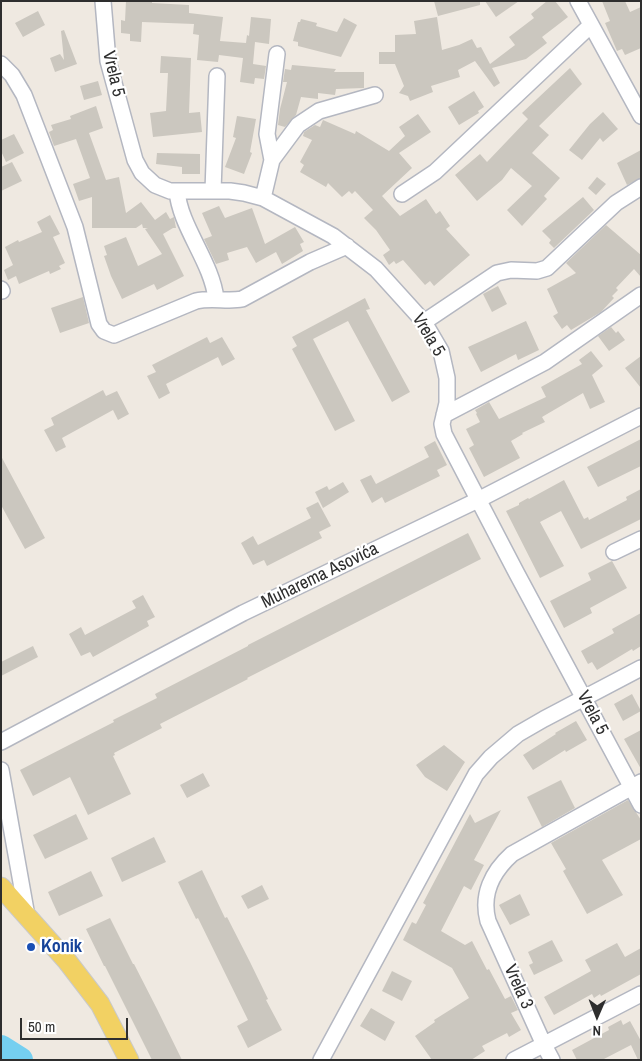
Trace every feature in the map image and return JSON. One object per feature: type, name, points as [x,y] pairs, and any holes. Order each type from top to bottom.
[{"type":"main road","points":[[1,887],[67,961],[100,1004],[129,1060]]},
{"type":"street","name":"Vrela 5","points":[[103,1],[108,61],[135,160],[142,173],[155,185],[163,189],[244,192],[263,198],[333,236],[347,246],[376,269],[424,322],[441,351],[444,363],[448,391],[442,424],[444,434],[584,698],[636,785],[641,805]]},
{"type":"street","points":[[578,1],[641,116]]},
{"type":"street","points":[[402,194],[435,172],[591,25]]},
{"type":"street","points":[[272,160],[267,134],[277,54]]},
{"type":"street","points":[[1,64],[12,76],[24,95],[71,218],[99,324],[104,331],[114,335],[196,301],[216,299],[234,301],[242,299],[310,262],[347,246]]},
{"type":"street","points":[[213,191],[217,76]]},
{"type":"street","points":[[263,198],[272,160],[298,125],[319,111],[375,95]]},
{"type":"street","points":[[424,322],[497,273],[511,270],[537,272],[547,268],[616,203],[641,187]]},
{"type":"street","points":[[177,191],[179,205],[208,272],[216,299]]},
{"type":"street","points":[[444,415],[545,362],[641,295]]},
{"type":"street","name":"Muharema Asovića","points":[[1,742],[243,613],[478,500],[641,416]]},
{"type":"street","points":[[614,552],[641,539]]},
{"type":"street","points":[[321,1060],[476,774],[491,757],[518,734],[641,668]]},
{"type":"street","points":[[1,770],[27,916]]},
{"type":"street","name":"Vrela 3","points":[[552,1060],[488,921],[486,897],[491,879],[512,854],[636,785]]},
{"type":"street","points":[[514,1060],[641,994]]},
{"type":"building","points":[[126,1],[152,1],[152,3],[189,5],[189,13],[223,17],[220,41],[246,43],[247,35],[249,36],[251,17],[271,19],[269,44],[255,42],[253,64],[266,66],[264,79],[255,78],[254,84],[240,82],[243,58],[219,55],[218,62],[197,60],[199,35],[193,34],[194,24],[142,22],[141,42],[130,41],[130,34],[121,33],[121,20],[125,21]]},
{"type":"building","points":[[434,1],[480,1],[480,5],[438,16]]},
{"type":"building","points":[[485,1],[519,1],[496,17]]},
{"type":"building","points":[[547,1],[555,1],[568,17],[542,37],[547,43],[526,59],[492,68],[500,83],[494,87],[475,61],[458,70],[460,77],[431,86],[433,92],[410,101],[408,96],[399,93],[404,86],[395,64],[379,64],[379,52],[395,52],[395,35],[416,34],[414,21],[437,17],[442,50],[472,39],[477,48],[481,47],[490,64],[515,45],[509,37],[534,18],[531,14]]},
{"type":"building","points":[[602,1],[625,1],[630,12],[641,7],[641,48],[625,55],[622,49],[617,51],[605,23],[610,21]]},
{"type":"building","points":[[38,11],[45,25],[23,37],[15,23]]},
{"type":"building","points":[[344,18],[357,25],[341,57],[298,46],[298,42],[293,41],[298,22],[301,19],[317,23],[316,26],[337,32]]},
{"type":"building","points":[[64,30],[77,64],[55,72],[50,58],[60,54],[64,60],[61,31]]},
{"type":"building","points":[[161,56],[191,58],[189,113],[200,112],[202,132],[153,137],[150,113],[166,111],[168,73],[160,73]]},
{"type":"building","points":[[292,65],[336,69],[334,72],[364,72],[364,88],[336,89],[335,95],[318,93],[318,99],[301,97],[296,115],[285,127],[278,125],[287,82],[283,82],[285,69],[291,70]]},
{"type":"building","points":[[570,68],[582,84],[539,126],[549,135],[532,153],[560,178],[544,196],[547,199],[522,226],[507,210],[532,186],[511,168],[502,180],[477,201],[455,175],[480,154],[487,162],[528,119],[522,113]]},
{"type":"building","points":[[98,81],[102,95],[84,100],[80,86]]},
{"type":"building","points":[[474,91],[484,107],[478,111],[479,113],[459,125],[448,107]]},
{"type":"building","points":[[96,106],[103,128],[89,133],[106,180],[119,177],[126,213],[141,202],[155,220],[166,212],[170,219],[174,217],[176,228],[163,234],[184,276],[157,290],[154,284],[122,299],[104,256],[107,255],[104,246],[126,237],[138,266],[162,254],[145,229],[148,228],[143,228],[142,224],[136,228],[92,228],[92,197],[79,201],[73,184],[90,178],[76,139],[54,146],[49,132],[53,130],[51,125],[71,119],[70,116]]},
{"type":"building","points":[[603,112],[618,129],[603,142],[600,138],[582,160],[569,150],[590,124]]},
{"type":"building","points":[[418,114],[431,132],[399,153],[412,168],[382,196],[400,216],[426,199],[436,214],[440,211],[450,226],[446,229],[470,255],[434,286],[430,281],[425,285],[403,260],[396,264],[394,261],[389,265],[383,255],[390,250],[376,230],[364,218],[373,210],[355,191],[352,194],[349,191],[342,197],[328,183],[326,187],[300,172],[304,165],[300,162],[312,140],[303,136],[304,132],[315,125],[320,127],[323,120],[355,134],[356,131],[389,151],[405,136],[399,127]]},
{"type":"building","points":[[237,116],[256,119],[250,152],[252,153],[244,174],[225,167],[236,138],[233,137]]},
{"type":"building","points":[[14,134],[24,153],[6,162],[1,151],[1,140]]},
{"type":"building","points":[[641,150],[641,178],[627,185],[617,163]]},
{"type":"building","points":[[157,153],[200,154],[200,174],[182,174],[182,167],[156,164]]},
{"type":"building","points":[[12,162],[22,181],[1,191],[1,167]]},
{"type":"building","points":[[597,177],[606,184],[596,195],[588,188]]},
{"type":"building","points":[[583,197],[594,210],[554,248],[549,243],[551,240],[542,231]]},
{"type":"building","points":[[219,206],[225,218],[252,208],[265,244],[295,227],[304,242],[300,244],[303,251],[282,264],[276,252],[256,263],[247,247],[227,253],[229,260],[216,264],[204,239],[212,236],[202,213]]},
{"type":"building","points":[[50,215],[60,234],[53,237],[65,263],[59,266],[61,269],[50,274],[49,271],[19,284],[16,276],[8,280],[4,270],[13,265],[5,247],[18,240],[19,242],[42,232],[37,222]]},
{"type":"building","points":[[606,225],[641,255],[641,277],[634,269],[616,288],[618,290],[612,296],[614,298],[601,312],[571,330],[567,325],[562,329],[553,316],[558,313],[547,289],[576,273],[566,263]]},
{"type":"building","points":[[498,286],[507,304],[492,312],[483,294]]},
{"type":"building","points":[[83,297],[89,323],[60,333],[51,308]]},
{"type":"building","points":[[365,298],[370,309],[366,310],[410,392],[392,402],[348,321],[313,339],[355,421],[335,431],[292,349],[297,346],[292,337]]},
{"type":"building","points":[[526,321],[539,350],[518,360],[516,354],[481,372],[468,347]]},
{"type":"building","points":[[611,327],[616,333],[618,331],[625,340],[609,351],[598,336]]},
{"type":"building","points":[[207,337],[210,343],[222,337],[235,359],[222,366],[218,357],[166,384],[170,393],[159,399],[147,376],[156,372],[152,365]]},
{"type":"building","points":[[591,351],[603,366],[592,375],[605,402],[590,409],[583,393],[542,417],[545,422],[522,433],[511,441],[520,458],[484,477],[469,448],[474,445],[466,429],[480,422],[475,410],[489,402],[499,419],[546,397],[541,387],[582,364],[579,360]]},
{"type":"building","points":[[641,356],[641,388],[625,368]]},
{"type":"building","points":[[103,390],[106,396],[117,391],[129,414],[118,420],[113,410],[62,438],[66,447],[56,452],[44,430],[54,425],[51,418]]},
{"type":"building","points":[[641,439],[641,466],[598,487],[587,467]]},
{"type":"building","points":[[435,441],[447,465],[437,470],[440,476],[385,503],[382,497],[372,503],[360,480],[371,475],[376,484],[429,457],[424,447]]},
{"type":"building","points":[[1,456],[45,538],[25,549],[1,505]]},
{"type":"building","points":[[564,480],[584,519],[588,517],[589,520],[627,500],[626,497],[641,489],[641,519],[581,549],[561,511],[540,522],[564,566],[540,578],[506,511]]},
{"type":"building","points":[[343,482],[349,492],[323,508],[315,492],[327,486],[329,490]]},
{"type":"building","points":[[318,502],[331,526],[319,532],[322,538],[267,566],[264,560],[253,565],[241,543],[253,536],[258,545],[311,518],[306,508]]},
{"type":"building","points":[[468,533],[481,559],[247,678],[160,724],[162,728],[114,753],[115,755],[113,756],[131,794],[88,815],[70,777],[33,796],[20,770],[157,698],[155,694]]},
{"type":"building","points":[[612,561],[627,588],[590,608],[592,613],[564,628],[550,601],[591,580],[588,573]]},
{"type":"building","points":[[143,595],[155,617],[147,621],[149,626],[93,657],[90,652],[81,656],[69,634],[81,627],[85,635],[136,608],[132,601]]},
{"type":"building","points":[[641,613],[641,646],[633,651],[632,649],[597,670],[592,662],[588,664],[581,651],[614,633],[612,629]]},
{"type":"building","points":[[33,646],[38,657],[1,676],[1,662]]},
{"type":"building","points":[[632,694],[641,711],[623,721],[614,704]]},
{"type":"building","points":[[576,721],[587,740],[566,752],[565,750],[533,770],[523,755]]},
{"type":"building","points":[[641,730],[641,769],[624,739]]},
{"type":"building","points":[[444,745],[465,762],[447,791],[425,777],[416,765]]},
{"type":"building","points":[[203,773],[210,786],[187,798],[180,785]]},
{"type":"building","points":[[561,780],[575,808],[542,827],[527,797]]},
{"type":"building","points":[[628,800],[641,820],[641,839],[602,860],[623,895],[587,914],[563,871],[566,869],[551,843]]},
{"type":"building","points":[[501,810],[474,860],[484,865],[471,890],[464,886],[441,931],[465,945],[472,941],[505,999],[511,996],[518,1010],[511,1013],[521,1030],[509,1037],[507,1033],[482,1046],[485,1051],[471,1060],[432,1060],[415,1036],[435,1022],[434,1020],[469,998],[452,968],[403,940],[412,922],[416,924],[426,905],[423,903],[470,814],[475,823]]},
{"type":"building","points":[[76,814],[88,839],[45,859],[33,835]]},
{"type":"building","points":[[154,837],[166,862],[122,882],[111,858]]},
{"type":"building","points":[[202,870],[225,918],[227,917],[250,962],[268,999],[266,1000],[282,1030],[248,1048],[237,1026],[248,1020],[198,918],[196,919],[178,882]]},
{"type":"building","points":[[91,871],[103,896],[59,916],[48,892]]},
{"type":"building","points":[[262,885],[269,899],[248,909],[241,896]]},
{"type":"building","points":[[520,894],[530,915],[510,925],[499,905]]},
{"type":"building","points":[[110,918],[182,1060],[152,1060],[104,966],[86,929]]},
{"type":"building","points":[[552,940],[563,961],[534,975],[529,965],[533,963],[528,952]]},
{"type":"building","points":[[617,943],[625,957],[641,948],[641,974],[601,996],[600,994],[594,998],[592,994],[554,1015],[544,997],[591,971],[585,960]]},
{"type":"building","points":[[392,971],[412,981],[402,1001],[382,991]]},
{"type":"building","points":[[371,1008],[395,1022],[385,1041],[360,1026]]},
{"type":"building","points":[[621,1020],[623,1025],[630,1021],[641,1041],[641,1060],[638,1060],[631,1045],[602,1060],[577,1060],[572,1050],[609,1030],[608,1027]]},
{"type":"waterway","points":[[1,1048],[20,1060]]},
{"type":"place","name":"Konik","points":[[31,947]]}]
